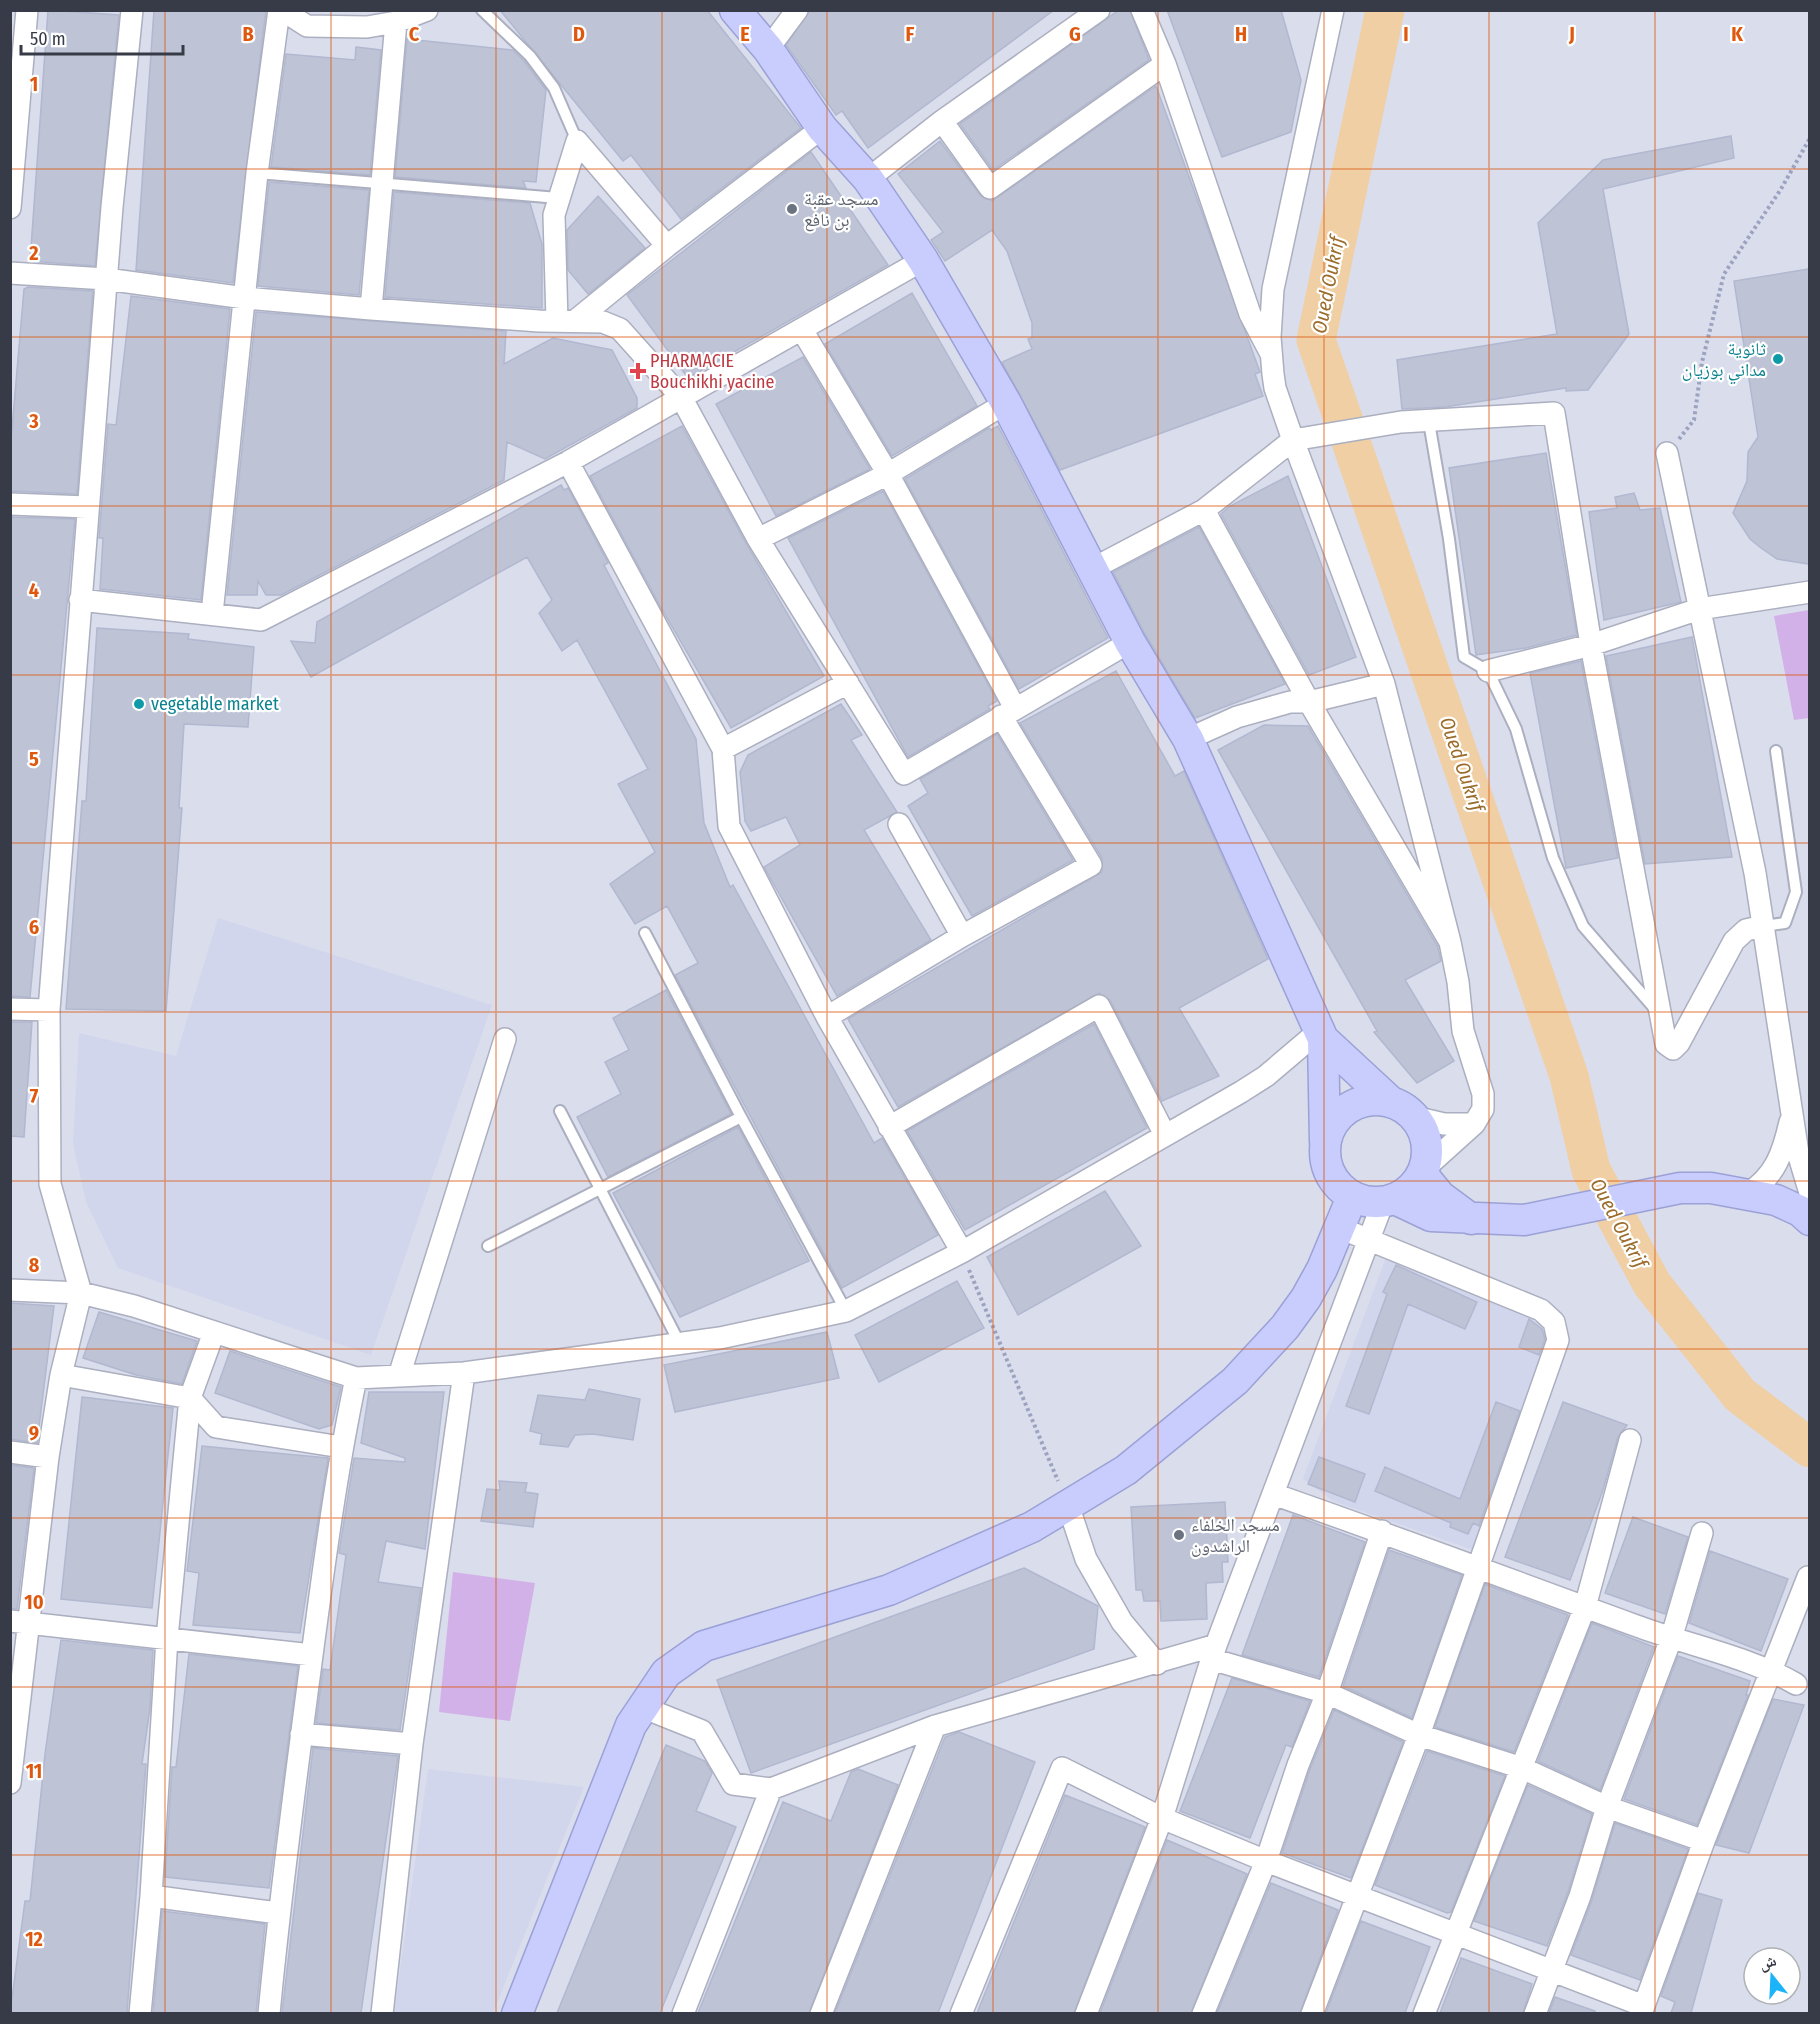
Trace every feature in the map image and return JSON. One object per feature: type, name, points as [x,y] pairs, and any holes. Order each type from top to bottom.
[{"type":"street","points":[[10,208],[27,10]]},
{"type":"street","points":[[10,1783],[20,1622],[61,1375],[81,1293],[50,1184],[49,1010],[87,507],[132,10]]},
{"type":"street","points":[[212,614],[257,173],[280,10],[307,26],[367,27],[396,22],[427,10]]},
{"type":"street","points":[[735,10],[768,49],[822,128],[868,179],[923,260],[1006,403],[1130,642],[1188,739],[1321,1035],[1327,1168],[1337,1184],[1352,1197],[1372,1202],[1389,1200],[1406,1193],[1423,1172],[1474,1124],[1483,1109],[1483,1094],[1466,1043],[1458,982],[1449,942],[1384,684],[1275,388],[1270,314],[1273,289],[1333,10]]},
{"type":"street","points":[[768,49],[797,10]]},
{"type":"street","points":[[868,179],[942,121],[1099,10]]},
{"type":"street","points":[[1142,10],[1165,64],[1250,314],[1272,355]]},
{"type":"street","points":[[371,309],[396,22]]},
{"type":"street","points":[[942,121],[990,188],[1165,64]]},
{"type":"street","points":[[566,321],[822,128]]},
{"type":"street","points":[[566,321],[554,215],[578,141]]},
{"type":"street","points":[[578,141],[668,246]]},
{"type":"street","points":[[80,600],[261,620],[568,462],[923,260]]},
{"type":"street","points":[[10,273],[106,279],[245,298],[371,309],[603,322],[620,329],[681,397],[758,539],[904,774],[1130,642]]},
{"type":"street","points":[[802,330],[888,474],[1008,712],[1091,865],[962,936],[827,1017]]},
{"type":"street","points":[[758,539],[888,474],[1006,403]]},
{"type":"street","points":[[1092,569],[1204,510],[1293,441],[1401,422],[1554,413],[1591,645],[1646,928],[1658,1013],[1666,1044],[1673,1049],[1734,941],[1746,930],[1763,926]]},
{"type":"street","points":[[1667,453],[1755,873],[1798,1153],[1809,1193]]},
{"type":"street","points":[[568,462],[723,749],[729,826],[827,1017],[962,1252]]},
{"type":"street","points":[[10,504],[87,507]]},
{"type":"street","points":[[1204,510],[1309,702],[1449,942]]},
{"type":"street","points":[[1488,671],[1591,645],[1699,609],[1809,592]]},
{"type":"street","points":[[723,749],[848,683]]},
{"type":"street","points":[[1188,739],[1238,717],[1290,702],[1309,702],[1384,684]]},
{"type":"street","points":[[899,824],[962,936]]},
{"type":"street","points":[[889,1127],[1099,1006],[1165,1135]]},
{"type":"street","points":[[10,1009],[49,1010]]},
{"type":"street","points":[[1321,1035],[1402,1109],[1425,1137],[1427,1147],[1423,1172],[1440,1196],[1471,1219]]},
{"type":"street","points":[[10,1290],[81,1293],[134,1306],[356,1378],[464,1373],[720,1338],[846,1311],[962,1252],[1165,1135],[1266,1076],[1321,1035]]},
{"type":"street","points":[[399,1376],[505,1039]]},
{"type":"street","points":[[1325,1142],[1330,1128],[1349,1107],[1362,1101],[1402,1109],[1444,1124],[1474,1124]]},
{"type":"street","points":[[1747,1194],[1761,1185],[1773,1172],[1784,1148],[1793,1113]]},
{"type":"street","points":[[1389,1200],[1431,1216],[1524,1220],[1577,1211],[1680,1188],[1711,1188],[1776,1200],[1800,1211],[1809,1220]]},
{"type":"street","points":[[518,2013],[631,1725],[666,1673],[704,1646],[888,1590],[1032,1527],[1126,1470],[1251,1366],[1306,1298],[1340,1228],[1352,1197]]},
{"type":"street","points":[[1086,2013],[1162,1818],[1213,1652],[1369,1239],[1389,1200]]},
{"type":"street","points":[[1312,2013],[1419,1735],[1556,1348],[1558,1330],[1548,1315],[1541,1310],[1340,1228]]},
{"type":"street","points":[[140,2013],[151,1896],[167,1638],[190,1398],[214,1332]]},
{"type":"street","points":[[382,2013],[412,1744],[464,1373]]},
{"type":"street","points":[[61,1375],[190,1398],[216,1426],[341,1447]]},
{"type":"street","points":[[269,2013],[278,1913],[312,1654],[341,1447],[356,1378]]},
{"type":"street","points":[[1424,2013],[1457,1935],[1585,1607],[1630,1440]]},
{"type":"street","points":[[10,1452],[48,1457]]},
{"type":"street","points":[[1273,1494],[1382,1531],[1671,1639],[1773,1671],[1796,1684]]},
{"type":"street","points":[[1068,1505],[1086,1559],[1122,1622],[1157,1664]]},
{"type":"street","points":[[1203,2013],[1266,1861],[1298,1765],[1328,1694],[1382,1531]]},
{"type":"street","points":[[1535,2013],[1580,1896],[1607,1807],[1671,1639],[1702,1533]]},
{"type":"street","points":[[961,2013],[1062,1768],[1162,1818],[1643,2010],[1704,1841],[1773,1671],[1808,1577]]},
{"type":"street","points":[[20,1622],[312,1654]]},
{"type":"street","points":[[642,1707],[702,1731],[733,1784],[771,1789],[935,1726],[1157,1664],[1213,1652],[1328,1694],[1419,1735],[1521,1768],[1607,1807],[1704,1841]]},
{"type":"street","points":[[821,2013],[935,1726]]},
{"type":"street","points":[[302,1734],[412,1744]]},
{"type":"street","points":[[683,2013],[771,1789]]},
{"type":"street","points":[[151,1896],[278,1913]]},
{"type":"lane","points":[[482,10],[530,56],[554,88],[578,141]]},
{"type":"lane","points":[[257,173],[558,198]]},
{"type":"lane","points":[[1429,422],[1449,539],[1464,657],[1488,671],[1516,729],[1553,858],[1583,926],[1658,1013]]},
{"type":"lane","points":[[1763,926],[1785,923],[1796,892],[1776,750]]},
{"type":"lane","points":[[645,933],[846,1311]]},
{"type":"lane","points":[[560,1111],[680,1344]]},
{"type":"lane","points":[[488,1246],[741,1117]]},
{"type":"path","points":[[1667,453],[1694,420],[1702,362],[1724,274],[1781,189],[1809,138]]},
{"type":"path","points":[[962,1252],[1068,1505]]},
{"type":"shaded area","points":[[11,11],[1809,11],[1809,2013],[11,2014]]},
{"type":"shaded area","points":[[1809,610],[1809,718],[1794,720],[1774,616]]},
{"type":"shaded area","points":[[218,918],[492,1005],[371,1355],[118,1268],[86,1202],[73,1144],[79,1033],[176,1056]]},
{"type":"shaded area","points":[[1387,1255],[1559,1325],[1473,1550],[1333,1501],[1303,1479]]},
{"type":"shaded area","points":[[453,1572],[535,1583],[510,1721],[439,1712]]},
{"type":"shaded area","points":[[428,1769],[584,1787],[493,2013],[394,2013]]},
{"type":"building","points":[[48,10],[119,15],[95,266],[30,261]]},
{"type":"building","points":[[154,10],[266,10],[233,283],[136,270]]},
{"type":"building","points":[[500,10],[707,10],[801,128],[681,219],[631,155],[623,161]]},
{"type":"building","points":[[810,10],[1054,10],[868,148],[842,111],[836,115],[786,45]]},
{"type":"building","points":[[1119,10],[1130,10],[1149,60],[993,170],[960,124]]},
{"type":"building","points":[[1167,10],[1281,10],[1301,80],[1291,132],[1222,157]]},
{"type":"building","points":[[407,39],[513,50],[524,61],[546,90],[536,182],[523,181],[526,188],[395,177]]},
{"type":"building","points":[[356,47],[381,50],[370,175],[271,167],[286,54],[355,60]]},
{"type":"building","points":[[1156,86],[1260,372],[1255,374],[1263,396],[1060,470],[1002,362],[1032,349],[1028,339],[1032,338],[1032,323],[1007,251],[992,230],[945,261],[931,240],[943,232],[898,174],[940,141],[980,195],[992,201]]},
{"type":"building","points":[[1731,136],[1734,158],[1603,189],[1629,334],[1588,390],[1566,391],[1566,388],[1445,407],[1402,409],[1397,360],[1557,334],[1538,223],[1603,160]]},
{"type":"building","name":"مسجد عقبة بن نافع","points":[[811,152],[888,265],[688,378],[627,295]]},
{"type":"building","points":[[269,182],[369,190],[359,295],[258,286]]},
{"type":"building","points":[[394,192],[530,203],[542,244],[542,308],[385,297]]},
{"type":"building","points":[[598,196],[645,248],[588,294],[568,270],[567,230]]},
{"type":"building","name":"ثانوية مداني بوزيان","points":[[1809,269],[1809,564],[1777,559],[1750,539],[1733,513],[1747,481],[1748,452],[1758,437],[1734,281]]},
{"type":"building","points":[[28,287],[93,291],[77,494],[10,491],[10,452],[24,289]]},
{"type":"building","points":[[912,293],[977,406],[892,456],[825,344]]},
{"type":"building","points":[[131,296],[230,309],[201,600],[100,589],[103,538],[99,538],[108,424],[116,425]]},
{"type":"building","points":[[256,312],[506,331],[504,364],[553,338],[612,350],[637,398],[637,408],[545,459],[507,442],[504,480],[281,595],[266,595],[258,581],[257,595],[227,595]]},
{"type":"building","points":[[803,357],[870,469],[776,516],[716,404]]},
{"type":"building","points":[[682,426],[747,545],[824,676],[731,728],[660,606],[590,476]]},
{"type":"building","points":[[998,426],[1108,638],[1019,689],[905,479],[989,428],[991,430]]},
{"type":"building","points":[[1546,453],[1577,635],[1526,648],[1476,655],[1449,468]]},
{"type":"building","points":[[1288,476],[1356,657],[1309,675],[1221,514],[1230,506]]},
{"type":"building","points":[[561,485],[564,490],[568,488],[608,563],[604,565],[696,739],[704,823],[730,887],[733,885],[874,1143],[882,1138],[938,1235],[842,1288],[675,975],[698,963],[667,906],[635,924],[610,884],[655,852],[618,784],[648,769],[577,640],[562,651],[539,613],[552,600],[527,557],[311,677],[291,641],[315,643],[317,622]]},
{"type":"building","points":[[883,491],[997,701],[988,706],[990,709],[908,757],[788,538]]},
{"type":"building","points":[[1634,493],[1640,510],[1660,508],[1681,602],[1604,620],[1589,512],[1617,508],[1615,497]]},
{"type":"building","points":[[10,517],[75,519],[30,997],[10,996]]},
{"type":"building","points":[[1199,527],[1285,684],[1195,718],[1145,634],[1113,572]]},
{"type":"building","points":[[97,628],[189,634],[188,639],[254,647],[248,727],[184,724],[179,808],[182,808],[166,1011],[66,1009],[82,801],[86,801]]},
{"type":"building","points":[[1692,637],[1732,857],[1645,864],[1606,656]]},
{"type":"building","points":[[1581,661],[1618,858],[1566,868],[1530,673]]},
{"type":"building","points":[[1116,671],[1175,776],[1184,771],[1268,959],[1179,1008],[1219,1076],[1162,1101],[1110,1000],[1099,993],[898,1107],[848,1019],[1102,872],[1102,858],[1020,723]]},
{"type":"building","points":[[841,704],[862,735],[851,740],[897,812],[864,830],[931,940],[837,996],[764,867],[800,845],[786,817],[751,831],[745,821],[740,772],[748,755]]},
{"type":"building","points":[[1264,725],[1308,726],[1438,947],[1441,961],[1405,980],[1454,1061],[1417,1083],[1374,1032],[1377,1031],[1218,750]]},
{"type":"building","points":[[997,734],[1073,860],[972,916],[908,806],[928,793],[920,779]]},
{"type":"building","points":[[666,990],[731,1114],[608,1177],[577,1117],[621,1094],[605,1062],[629,1050],[613,1018]]},
{"type":"building","points":[[10,1022],[32,1022],[24,1137],[10,1136]]},
{"type":"building","points":[[1094,1024],[1147,1128],[965,1230],[907,1131]]},
{"type":"building","points":[[738,1127],[809,1261],[680,1317],[613,1193]]},
{"type":"building","points":[[1105,1191],[1141,1246],[1018,1315],[987,1257]]},
{"type":"building","points":[[1396,1265],[1477,1302],[1465,1329],[1408,1304],[1369,1414],[1346,1406],[1387,1294],[1383,1292]]},
{"type":"building","points":[[957,1281],[984,1328],[879,1382],[855,1335]]},
{"type":"building","points":[[10,1303],[54,1306],[37,1443],[10,1439]]},
{"type":"building","points":[[99,1312],[197,1341],[182,1384],[136,1375],[83,1358]]},
{"type":"building","points":[[1529,1319],[1542,1329],[1545,1339],[1539,1355],[1519,1347]]},
{"type":"building","points":[[827,1332],[839,1378],[675,1412],[664,1365]]},
{"type":"building","points":[[230,1351],[341,1387],[332,1425],[319,1429],[215,1393]]},
{"type":"building","points":[[589,1389],[640,1399],[633,1440],[593,1434],[575,1435],[568,1447],[540,1444],[542,1434],[530,1431],[538,1395],[585,1400]]},
{"type":"building","points":[[369,1392],[444,1392],[425,1549],[386,1541],[378,1582],[421,1588],[400,1730],[316,1723],[323,1669],[330,1670],[346,1555],[339,1553],[354,1458],[405,1462],[405,1458],[361,1443]]},
{"type":"building","points":[[82,1397],[173,1408],[152,1608],[61,1599]]},
{"type":"building","points":[[1496,1402],[1520,1411],[1479,1526],[1473,1523],[1468,1534],[1450,1527],[1451,1523],[1375,1491],[1385,1467],[1460,1499]]},
{"type":"building","points":[[1563,1402],[1627,1425],[1618,1437],[1603,1490],[1570,1580],[1505,1557]]},
{"type":"building","points":[[202,1446],[328,1458],[300,1633],[193,1625],[199,1573],[187,1571]]},
{"type":"building","points":[[1319,1457],[1365,1474],[1355,1502],[1308,1484]]},
{"type":"building","points":[[10,1465],[34,1468],[17,1609],[10,1608]]},
{"type":"building","points":[[499,1481],[527,1483],[525,1492],[538,1494],[533,1527],[481,1521],[487,1489],[500,1490]]},
{"type":"building","name":"مسجد الخلفاء الراشدون","points":[[1225,1502],[1228,1562],[1222,1562],[1223,1582],[1206,1583],[1207,1619],[1161,1621],[1160,1601],[1144,1601],[1142,1590],[1136,1590],[1131,1507]]},
{"type":"building","points":[[1293,1515],[1365,1542],[1319,1677],[1242,1655]]},
{"type":"building","points":[[1633,1517],[1688,1537],[1665,1614],[1605,1593]]},
{"type":"building","points":[[1389,1550],[1462,1575],[1412,1718],[1343,1686]]},
{"type":"building","points":[[1710,1551],[1788,1579],[1761,1651],[1689,1623]]},
{"type":"building","points":[[1024,1568],[1098,1606],[1094,1649],[751,1773],[717,1680]]},
{"type":"building","points":[[1485,1584],[1568,1615],[1514,1752],[1435,1727]]},
{"type":"building","points":[[1592,1623],[1654,1647],[1600,1790],[1538,1761]]},
{"type":"building","points":[[61,1640],[153,1650],[150,1708],[142,1764],[146,1764],[127,2013],[10,2013],[25,1901],[30,1901],[45,1754]]},
{"type":"building","points":[[189,1654],[298,1666],[269,1888],[165,1877],[172,1767],[176,1767]]},
{"type":"building","points":[[1678,1656],[1750,1681],[1746,1695],[1748,1695],[1697,1825],[1624,1799]]},
{"type":"building","points":[[1232,1678],[1310,1701],[1292,1747],[1286,1745],[1250,1838],[1180,1811]]},
{"type":"building","points":[[1773,1699],[1804,1705],[1749,1853],[1716,1845]]},
{"type":"building","points":[[1334,1710],[1403,1742],[1351,1878],[1282,1853],[1310,1769]]},
{"type":"building","points":[[959,1732],[1035,1762],[938,2013],[835,2013],[945,1737]]},
{"type":"building","points":[[666,1745],[705,1761],[712,1773],[696,1811],[736,1827],[660,2013],[557,2013]]},
{"type":"building","points":[[313,1748],[398,1756],[361,2013],[282,2013]]},
{"type":"building","points":[[1427,1751],[1505,1776],[1451,1912],[1447,1913],[1375,1885]]},
{"type":"building","points":[[858,1769],[898,1785],[809,2013],[698,2013],[783,1802],[831,1821],[851,1772]]},
{"type":"building","points":[[1528,1785],[1592,1814],[1568,1892],[1547,1946],[1474,1921]]},
{"type":"building","points":[[1065,1795],[1145,1827],[1074,2013],[977,2013]]},
{"type":"building","points":[[1615,1823],[1688,1849],[1640,1980],[1571,1955],[1592,1900]]},
{"type":"building","points":[[1167,1840],[1247,1874],[1191,2013],[1100,2013]]},
{"type":"building","points":[[1271,1883],[1338,1910],[1300,2013],[1217,2013]]},
{"type":"building","points":[[1698,1893],[1722,1900],[1691,2013],[1671,2013],[1675,2002],[1661,1996]]},
{"type":"building","points":[[162,1911],[265,1924],[256,2013],[153,2013]]},
{"type":"building","points":[[1361,1921],[1430,1947],[1405,2013],[1326,2013]]},
{"type":"building","points":[[1461,1958],[1532,1984],[1523,2013],[1440,2013]]},
{"type":"building","points":[[1555,1997],[1595,2011],[1595,2013],[1549,2013]]},
{"type":"waterway","name":"Oued Oukrif","points":[[1385,10],[1316,340],[1569,1076],[1591,1170],[1652,1284],[1740,1395],[1810,1448]]},
{"type":"place","name":"مسجد عقبة بن نافع","points":[[792,209]]},
{"type":"place","name":"ثانوية مداني بوزيان","points":[[1778,359]]},
{"type":"place","name":"PHARMACIE Bouchikhi yacine","points":[[638,371]]},
{"type":"place","name":"vegetable market","points":[[139,704]]},
{"type":"place","name":"مسجد الخلفاء الراشدون","points":[[1179,1535]]}]
